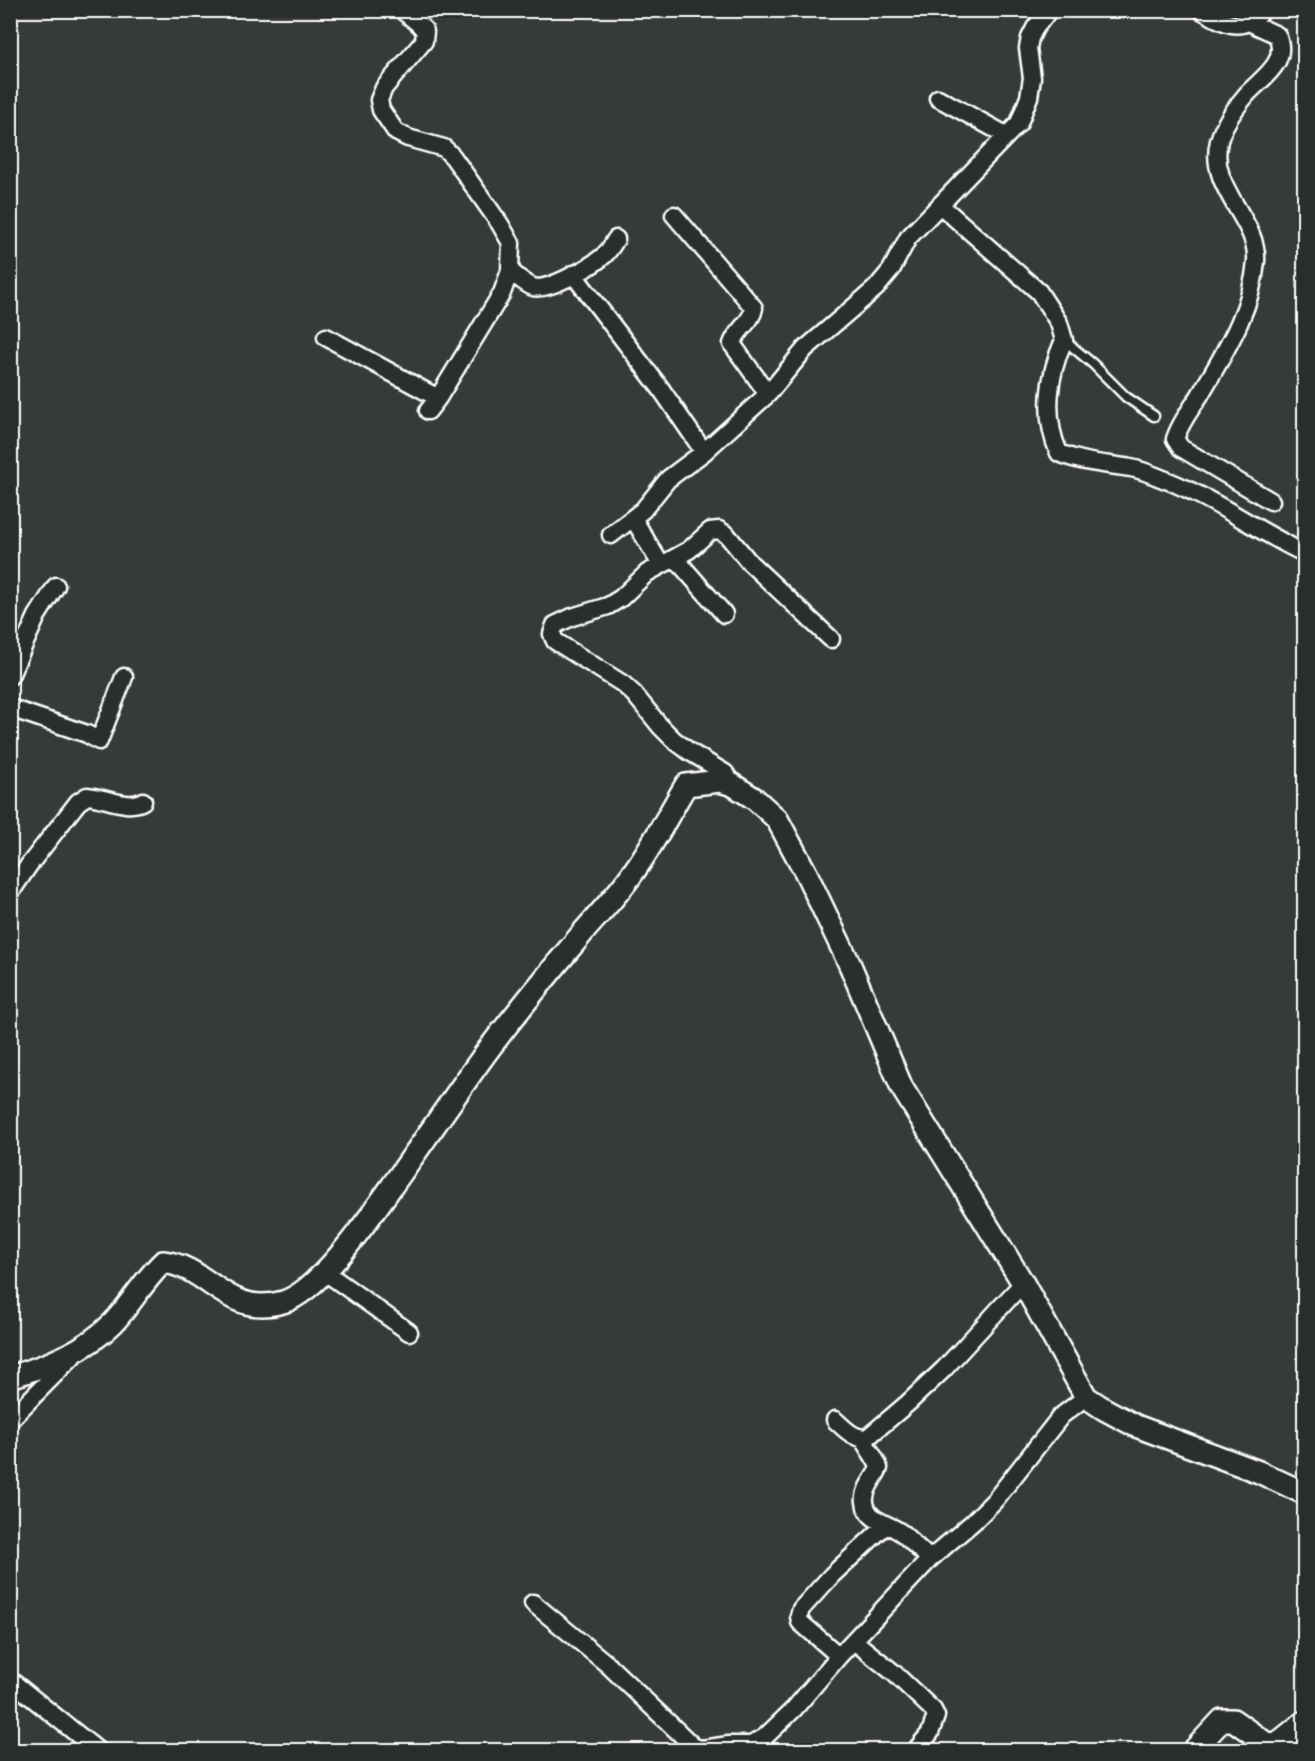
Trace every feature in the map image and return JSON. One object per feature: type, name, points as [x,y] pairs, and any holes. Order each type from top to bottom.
[{"type":"street","points":[[326,337],[433,405],[497,302],[510,271],[511,243],[453,157],[444,148],[408,138],[396,132],[381,110],[379,100],[384,88],[424,40],[425,32],[402,10]]},
{"type":"street","points":[[611,535],[634,519],[668,479],[704,452],[768,394],[805,349],[876,288],[891,270],[908,238],[1019,123],[1029,97],[1032,78],[1028,48],[1030,38],[1049,10]]},
{"type":"street","points":[[1202,10],[1229,24],[1240,25],[1257,16],[1277,35],[1281,45],[1280,55],[1270,71],[1245,96],[1229,120],[1219,141],[1218,171],[1252,238],[1256,258],[1254,277],[1236,332],[1176,439],[1181,448],[1271,501]]},
{"type":"street","points":[[938,98],[1006,135]]},
{"type":"street","points":[[940,205],[1039,292],[1059,323],[1064,340],[1055,359],[1049,387],[1054,441],[1059,453],[1075,460],[1133,468],[1169,482],[1216,504],[1281,542],[1305,553]]},
{"type":"street","points":[[674,215],[754,308],[753,315],[734,337],[732,344],[768,394]]},
{"type":"street","points":[[510,271],[532,287],[542,288],[553,285],[600,258],[616,239]]},
{"type":"street","points":[[573,274],[662,389],[704,452]]},
{"type":"street","points":[[634,519],[664,559],[724,614]]},
{"type":"street","points":[[733,785],[725,773],[690,752],[660,726],[623,684],[555,641],[552,634],[555,625],[615,602],[664,559],[701,541],[710,531],[719,530],[727,535],[750,563],[831,639]]},
{"type":"street","points":[[10,676],[37,616],[56,586]]},
{"type":"street","points":[[10,708],[87,734],[99,741],[124,677]]},
{"type":"street","points":[[10,1420],[80,1349],[112,1323],[163,1262],[179,1263],[230,1297],[246,1304],[285,1301],[305,1289],[325,1272],[362,1228],[526,1000],[632,874],[686,785],[694,768],[690,752]]},
{"type":"street","points":[[686,785],[720,780],[733,785],[755,799],[777,819],[850,965],[902,1088],[1023,1283],[1086,1397],[1136,1426],[1259,1472],[1305,1493]]},
{"type":"street","points":[[10,893],[78,802],[87,796],[101,797],[121,804],[136,804],[142,801]]},
{"type":"street","points":[[325,1272],[409,1332]]},
{"type":"street","points":[[835,1420],[855,1437],[868,1437],[944,1369],[1023,1283]]},
{"type":"street","points":[[10,1377],[37,1369],[80,1349]]},
{"type":"street","points":[[533,1603],[607,1664],[694,1747],[702,1749],[762,1744],[839,1656],[930,1560],[995,1500],[1061,1416],[1086,1397]]},
{"type":"street","points":[[862,1438],[868,1451],[879,1463],[865,1502],[876,1519],[901,1532],[930,1560]]},
{"type":"street","points":[[839,1656],[800,1622],[798,1616],[801,1609],[832,1575],[886,1526]]},
{"type":"street","points":[[854,1641],[894,1673],[933,1710],[936,1716],[930,1733],[916,1750]]},
{"type":"street","points":[[10,1680],[97,1750]]},
{"type":"street","points":[[1194,1750],[1222,1720],[1233,1720],[1267,1744],[1278,1743],[1305,1722]]},
{"type":"lane","points":[[1064,340],[1093,364],[1126,397],[1154,416]]}]
